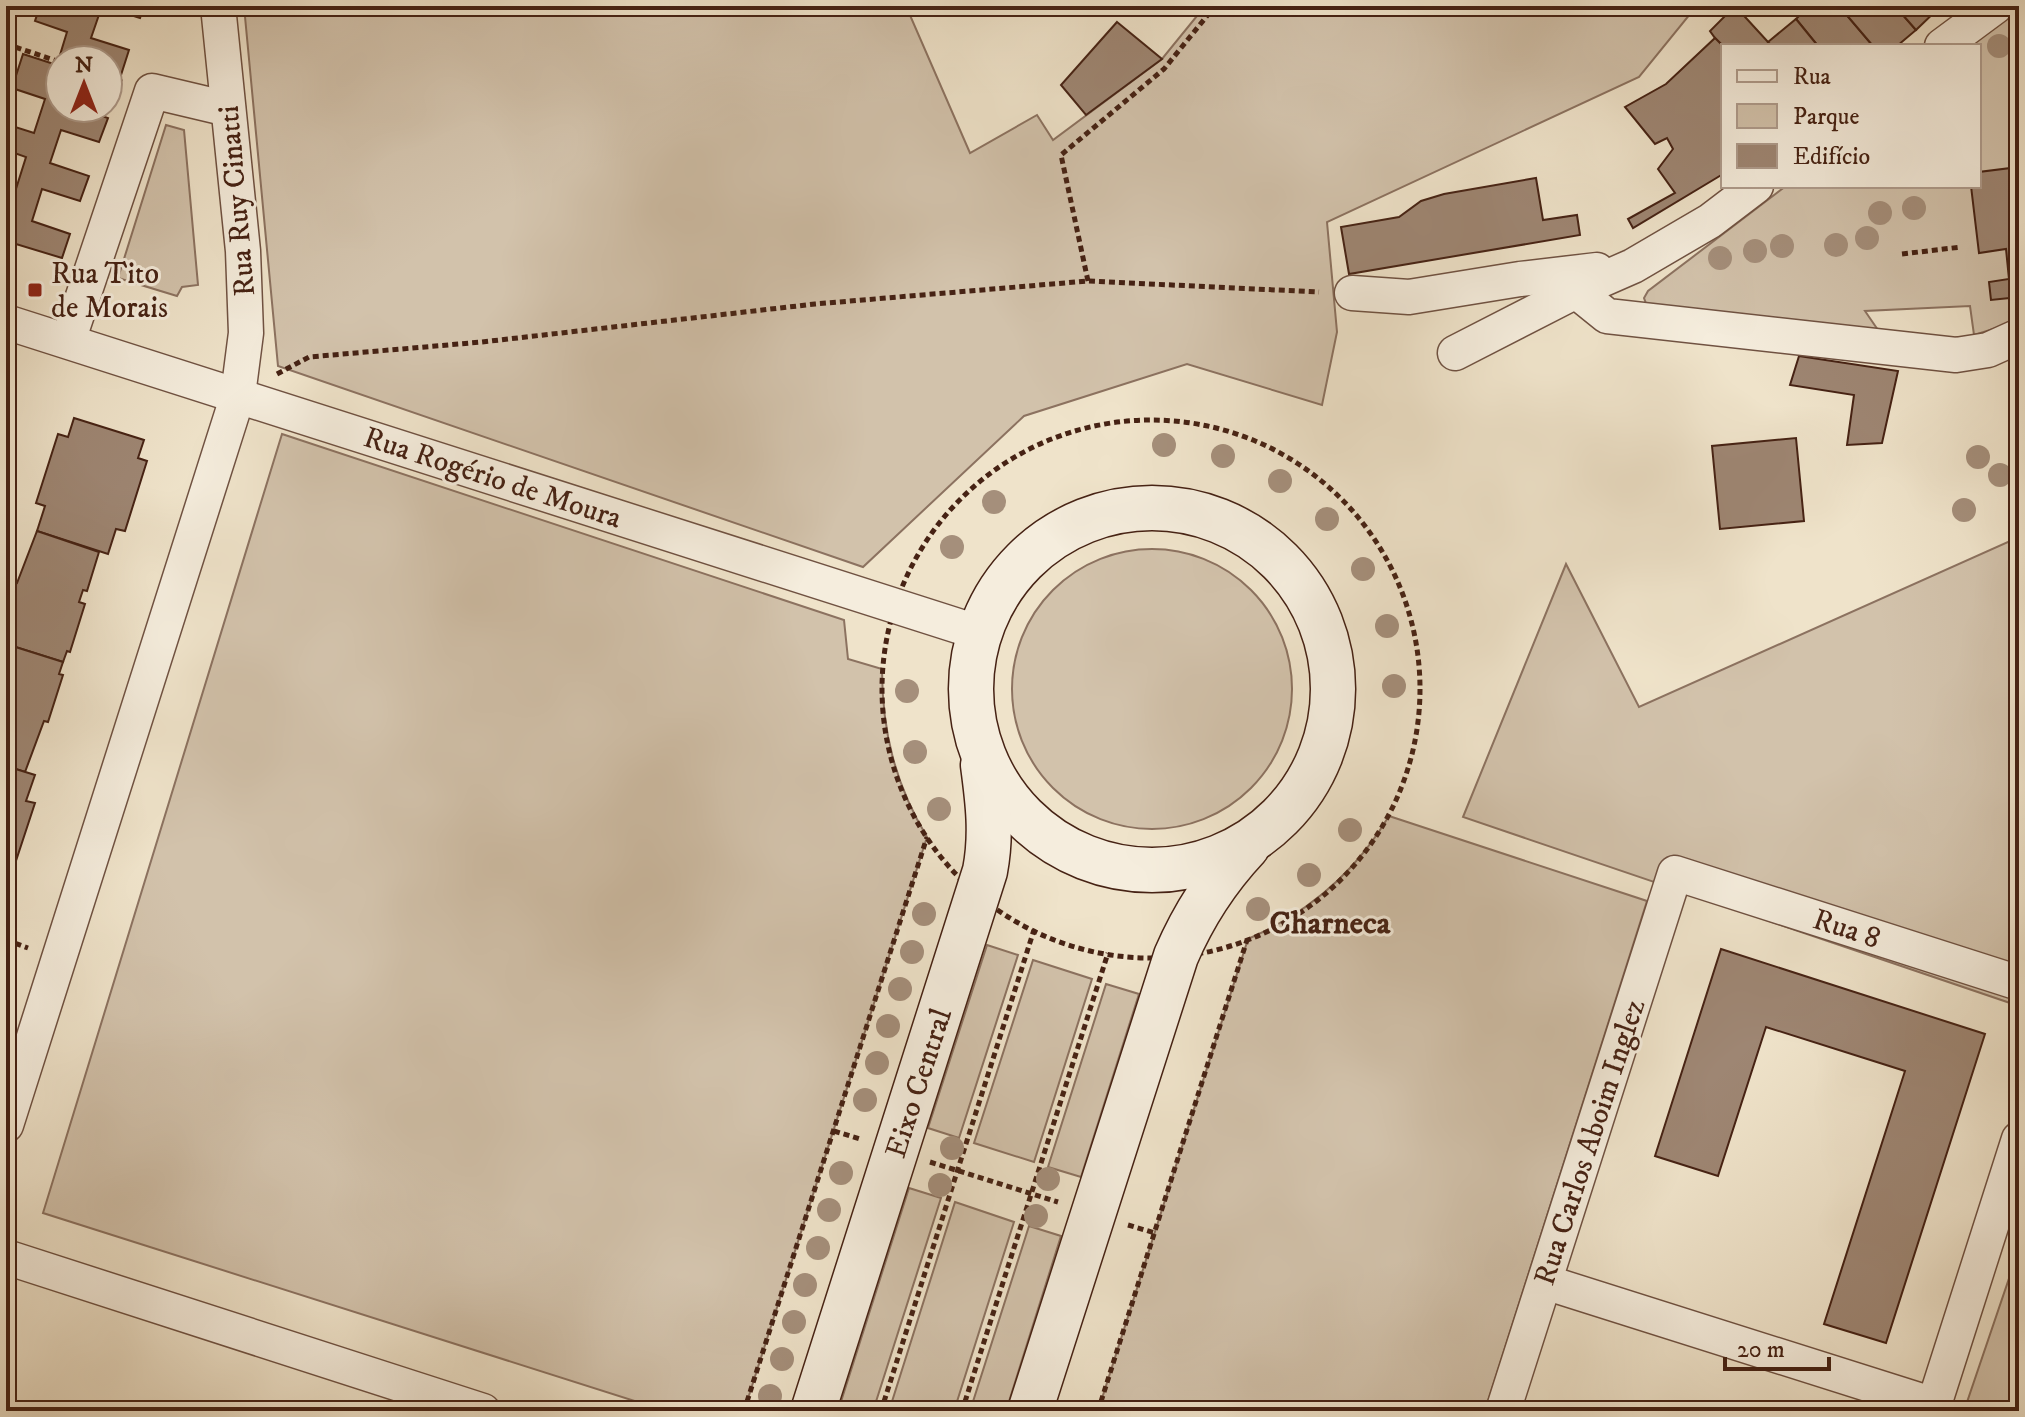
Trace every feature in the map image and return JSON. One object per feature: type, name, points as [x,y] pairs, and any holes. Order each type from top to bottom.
[{"type":"main road","points":[[1140,508],[1192,512],[1228,525],[1261,544],[1281,561],[1312,603],[1322,626],[1333,676],[1329,728],[1311,776],[1280,817],[1238,848],[1190,866],[1138,869],[1088,858],[1064,847],[1023,816],[1006,797],[981,751],[971,701],[971,675],[980,633],[993,601],[1007,579],[1024,560],[1055,536],[1114,511],[1140,508]]},
{"type":"main road","name":"Eixo Central","points":[[813,1411],[978,894],[990,843],[981,751]]},
{"type":"main road","points":[[1030,1411],[1176,956],[1207,894],[1260,834]]},
{"type":"street","name":"Rua Ruy Cinatti","points":[[218,6],[243,251],[246,333],[238,395]]},
{"type":"street","points":[[1945,44],[1996,6]]},
{"type":"street","points":[[68,341],[152,91],[228,109]]},
{"type":"street","points":[[1455,353],[1576,291],[1633,266],[1710,221],[1753,188]]},
{"type":"street","points":[[1352,293],[1409,297],[1520,279],[1633,266]]},
{"type":"street","points":[[1576,291],[1607,316],[1956,355],[1988,350],[2019,336]]},
{"type":"street","name":"Rua Rogério de Moura","points":[[6,322],[980,633]]},
{"type":"street","points":[[6,1125],[238,395]]},
{"type":"street","name":"Rua 8","points":[[1675,873],[2019,983]]},
{"type":"street","name":"Rua Carlos Aboim Inglez","points":[[1503,1411],[1675,873]]},
{"type":"street","points":[[1545,1282],[1933,1408],[2019,1139]]},
{"type":"street","points":[[6,1257],[483,1411]]},
{"type":"path","points":[[1088,281],[1061,155],[1164,69],[1215,6]]},
{"type":"path","points":[[6,44],[44,57]]},
{"type":"path","points":[[1902,254],[1961,247]]},
{"type":"path","points":[[238,395],[309,357],[482,342],[815,304],[1088,281],[1352,293]]},
{"type":"path","points":[[1160,420],[1232,432],[1263,444],[1321,480],[1349,506],[1373,536],[1393,569],[1408,605],[1417,642],[1421,681],[1412,759],[1395,802],[1359,860],[1303,910],[1271,929],[1215,949],[1176,956],[1129,956],[1079,947],[1034,930],[998,910],[957,875],[927,837],[899,783],[888,748],[882,709],[884,652],[895,606],[913,563],[936,527],[963,496],[1027,450],[1064,434],[1117,422],[1160,420]]},
{"type":"path","points":[[744,1411],[927,837]]},
{"type":"path","points":[[881,1411],[1034,930]]},
{"type":"path","points":[[1098,1411],[1248,939]]},
{"type":"path","points":[[962,1411],[1108,953]]},
{"type":"path","points":[[834,1131],[1155,1233]]},
{"type":"green space","points":[[244,6],[906,6],[970,153],[1037,115],[1053,140],[1162,59],[1205,6],[1695,8],[1639,77],[1327,222],[1337,332],[1322,405],[1187,364],[1024,416],[863,567],[278,366]]},
{"type":"green space","points":[[2019,8],[2019,321],[1974,335],[1970,306],[1865,311],[1878,330],[1647,306],[1644,298],[1648,291],[1783,188],[1981,188],[1981,44],[1972,44]]},
{"type":"green space","points":[[166,125],[184,130],[198,285],[182,287],[177,296],[118,278]]},
{"type":"green space","points":[[282,434],[844,620],[848,659],[882,669],[892,756],[906,797],[927,837],[744,1411],[666,1411],[43,1213]]},
{"type":"green space","points":[[2019,537],[2019,1006],[1463,817],[1566,564],[1639,707]]},
{"type":"green space","points":[[1152,549],[1193,555],[1230,573],[1251,590],[1268,611],[1286,648],[1292,689],[1286,730],[1268,767],[1251,788],[1230,805],[1193,823],[1152,829],[1111,823],[1074,805],[1053,788],[1036,767],[1018,730],[1012,689],[1018,648],[1036,611],[1053,590],[1074,573],[1111,555]]},
{"type":"green space","points":[[1389,816],[1647,901],[1485,1411],[1098,1411],[1248,939],[1291,917],[1328,889],[1361,856]]},
{"type":"green space","points":[[987,945],[1018,955],[959,1138],[928,1128]]},
{"type":"green space","points":[[1033,960],[1092,979],[1034,1162],[974,1143]]},
{"type":"green space","points":[[1106,984],[1139,994],[1081,1177],[1048,1167]]},
{"type":"green space","points":[[909,1188],[941,1198],[873,1411],[838,1411]]},
{"type":"green space","points":[[955,1202],[1014,1222],[954,1411],[889,1411]]},
{"type":"green space","points":[[1029,1226],[1061,1236],[1006,1411],[970,1411]]},
{"type":"green space","points":[[2019,1249],[2019,1264],[2013,1269],[2019,1270],[2019,1411],[1964,1411]]},
{"type":"building","points":[[40,6],[102,6],[91,38],[110,44],[63,44],[67,32],[35,21]]},
{"type":"building","points":[[102,6],[144,6],[140,18]]},
{"type":"building","points":[[1735,6],[1770,44],[1721,44],[1710,31]]},
{"type":"building","points":[[1809,6],[1839,6],[1871,44],[1816,44],[1796,19]]},
{"type":"building","points":[[1839,6],[1895,6],[1916,30],[1899,44],[1871,44]]},
{"type":"building","points":[[1895,6],[1941,6],[1916,30]]},
{"type":"building","points":[[1796,19],[1816,44],[1770,44],[1768,42]]},
{"type":"building","points":[[1117,22],[1162,59],[1086,115],[1061,85]]},
{"type":"building","points":[[1715,38],[1721,44],[1721,175],[1633,228],[1628,219],[1675,193],[1658,169],[1673,149],[1667,138],[1655,144],[1625,107],[1666,84]]},
{"type":"building","points":[[124,48],[129,50],[124,66]]},
{"type":"building","points":[[23,54],[44,61],[44,99],[12,88]]},
{"type":"building","points":[[44,102],[44,124],[106,124],[99,142],[61,130],[50,163],[89,176],[80,201],[42,189],[32,221],[70,234],[62,258],[6,241],[6,189],[15,192],[26,157],[6,150],[6,124],[34,133]]},
{"type":"building","points":[[2019,167],[2019,297],[1991,300],[1989,282],[2009,279],[2006,249],[1979,253],[1971,188],[1981,188],[1981,172]]},
{"type":"building","points":[[1536,178],[1543,220],[1577,215],[1580,235],[1349,274],[1341,227],[1399,217],[1421,201],[1444,194]]},
{"type":"building","points":[[1799,356],[1898,371],[1882,443],[1847,445],[1854,395],[1790,385]]},
{"type":"building","points":[[74,418],[144,440],[138,458],[147,461],[125,531],[116,529],[108,554],[37,531],[45,506],[36,503],[58,434],[68,437]]},
{"type":"building","points":[[1796,438],[1804,521],[1720,529],[1712,446]]},
{"type":"building","points":[[37,531],[99,552],[87,591],[83,590],[79,602],[85,604],[70,652],[67,651],[63,662],[6,644],[6,606]]},
{"type":"building","points":[[6,644],[63,662],[59,674],[63,675],[48,722],[44,721],[25,772],[6,766]]},
{"type":"building","points":[[6,766],[35,775],[26,801],[35,803],[12,873],[6,871]]},
{"type":"building","points":[[1721,949],[1985,1034],[1886,1343],[1824,1324],[1905,1071],[1766,1027],[1718,1176],[1655,1156]]},
{"type":"place","name":"Rua Tito de Morais","points":[[35,290]]},
{"type":"district","name":"Charneca","points":[[1330,922]]}]
